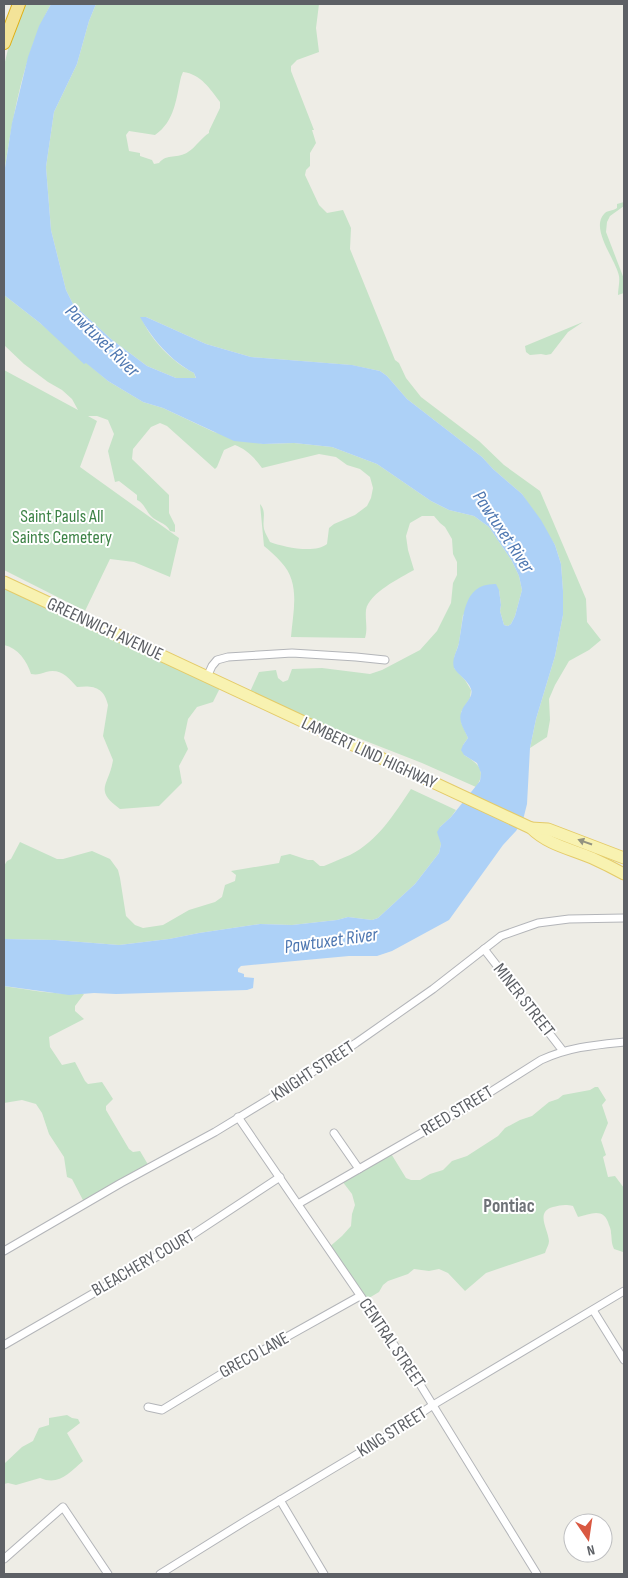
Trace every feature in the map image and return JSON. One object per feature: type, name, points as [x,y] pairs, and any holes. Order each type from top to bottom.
[{"type":"highway","points":[[4,43],[18,4]]},
{"type":"main road","name":"GREENWICH AVENUE","points":[[4,582],[207,677]]},
{"type":"main road","name":"LAMBERT LIND HIGHWAY","points":[[207,677],[518,822],[532,828],[548,829],[624,858]]},
{"type":"main road","name":"LAMBERT LIND HIGHWAY","points":[[532,828],[538,836],[547,841],[592,858],[624,874]]},
{"type":"street","points":[[207,677],[217,660],[228,657],[292,653],[385,660]]},
{"type":"street","name":"KNIGHT STREET","points":[[4,1251],[302,1079],[433,989],[501,936],[538,923],[569,919],[624,918]]},
{"type":"street","name":"MINER STREET","points":[[484,949],[563,1051]]},
{"type":"street","name":"REED STREET","points":[[298,1204],[464,1108],[541,1060],[575,1048],[624,1042]]},
{"type":"street","name":"CENTRAL STREET","points":[[238,1117],[410,1368],[537,1574]]},
{"type":"street","points":[[334,1133],[359,1169]]},
{"type":"street","name":"BLEACHERY COURT","points":[[4,1345],[177,1245],[280,1178]]},
{"type":"street","name":"KING STREET","points":[[160,1574],[384,1438],[433,1405],[624,1291]]},
{"type":"street","name":"GRECO LANE","points":[[148,1407],[162,1410],[231,1368],[360,1296]]},
{"type":"street","points":[[593,1310],[624,1360]]},
{"type":"street","points":[[280,1500],[324,1574]]},
{"type":"street","points":[[4,1559],[63,1507],[108,1574]]},
{"type":"green space","points":[[26,4],[51,4],[41,24],[26,65],[15,108],[4,174],[4,66],[13,28]]},
{"type":"green space","points":[[96,4],[319,4],[316,28],[319,52],[297,60],[291,66],[291,71],[314,130],[312,130],[316,143],[310,153],[310,166],[306,170],[305,175],[319,205],[327,213],[343,210],[351,228],[350,249],[395,360],[399,363],[406,378],[421,397],[479,441],[504,465],[540,491],[586,599],[587,622],[601,640],[589,650],[569,661],[549,699],[550,720],[547,737],[530,748],[536,719],[555,656],[563,615],[563,591],[561,564],[555,545],[522,494],[482,457],[407,399],[387,376],[380,371],[351,365],[251,357],[206,344],[146,317],[141,317],[150,333],[163,349],[178,363],[194,373],[196,379],[176,378],[147,366],[111,339],[73,304],[66,290],[51,230],[46,167],[54,112],[77,64],[89,21]],"holes":[[[183,72],[189,73],[205,83],[220,102],[220,108],[209,133],[188,152],[166,158],[159,163],[154,164],[152,160],[140,156],[140,153],[129,151],[126,135],[129,131],[155,135],[167,123],[174,109]]]},
{"type":"green space","points":[[624,202],[624,206],[610,216],[606,232],[624,279],[624,293],[618,295],[619,276],[605,245],[600,228],[604,214],[617,208],[617,204]]},
{"type":"green space","name":"Saint Pauls All Saints Cemetery","points":[[4,295],[108,381],[143,402],[163,408],[214,432],[263,444],[294,443],[332,447],[377,464],[431,501],[449,510],[474,516],[489,527],[512,561],[519,576],[522,590],[515,616],[508,626],[504,625],[500,611],[499,590],[463,615],[459,643],[454,658],[454,668],[471,690],[470,698],[461,712],[461,722],[468,738],[463,745],[464,755],[477,764],[481,772],[476,787],[422,763],[249,694],[259,672],[276,670],[278,678],[283,682],[288,680],[292,669],[322,668],[370,674],[382,670],[420,650],[437,631],[451,603],[453,583],[457,575],[457,562],[453,554],[452,539],[445,527],[434,516],[422,516],[410,523],[406,536],[414,570],[379,592],[368,604],[365,638],[291,637],[294,598],[291,579],[287,570],[264,546],[260,504],[264,513],[264,529],[270,542],[283,546],[307,549],[315,549],[327,544],[329,528],[355,515],[367,506],[373,488],[370,477],[360,469],[347,465],[336,457],[319,454],[262,468],[250,454],[235,445],[224,450],[215,469],[167,426],[160,423],[151,427],[133,449],[132,459],[169,495],[169,513],[175,525],[175,532],[170,531],[151,516],[137,500],[137,495],[119,481],[115,482],[108,451],[114,434],[108,420],[97,416],[88,416],[97,421],[80,467],[179,538],[170,577],[134,562],[110,559],[85,611],[4,570],[4,370],[78,410],[72,399],[62,390],[24,364],[4,345]]},
{"type":"green space","points":[[583,322],[568,332],[551,354],[530,355],[526,352],[525,346]]},
{"type":"green space","points":[[4,581],[222,684],[213,702],[197,707],[188,719],[184,738],[188,749],[179,766],[182,783],[159,806],[120,809],[107,797],[105,787],[113,760],[103,736],[108,705],[104,694],[93,687],[77,687],[60,672],[51,671],[31,674],[21,656],[14,649],[4,645]]},
{"type":"green space","points":[[411,789],[456,810],[440,827],[441,844],[439,853],[415,884],[378,918],[372,920],[348,917],[292,925],[260,924],[119,945],[55,940],[4,939],[4,866],[11,859],[20,842],[57,859],[92,851],[110,859],[118,870],[126,916],[135,925],[143,928],[163,925],[189,910],[215,902],[222,897],[225,885],[235,881],[236,875],[231,871],[279,863],[281,856],[290,854],[313,860],[320,866],[350,855],[377,835]]},
{"type":"green space","points":[[4,986],[54,993],[84,994],[75,1006],[75,1011],[84,1019],[49,1037],[50,1047],[62,1065],[75,1062],[88,1084],[102,1082],[113,1099],[106,1106],[106,1110],[129,1149],[133,1152],[140,1151],[150,1168],[85,1204],[72,1179],[67,1177],[64,1157],[49,1134],[42,1113],[36,1104],[22,1100],[4,1103]]},
{"type":"green space","points":[[598,1087],[606,1100],[602,1105],[608,1123],[601,1140],[606,1155],[603,1157],[608,1177],[615,1176],[624,1188],[623,1252],[614,1249],[610,1228],[604,1216],[592,1213],[578,1217],[573,1206],[558,1206],[548,1209],[545,1213],[544,1221],[549,1244],[545,1253],[486,1273],[465,1291],[448,1273],[439,1269],[429,1271],[414,1269],[408,1274],[388,1281],[379,1292],[364,1301],[327,1249],[351,1226],[355,1205],[352,1194],[342,1181],[390,1152],[406,1178],[420,1180],[430,1174],[443,1170],[452,1161],[467,1156],[498,1136],[505,1128],[532,1116],[549,1102],[563,1095],[590,1090]]},
{"type":"green space","points":[[67,1415],[78,1419],[80,1423],[67,1433],[83,1461],[68,1474],[58,1479],[47,1480],[40,1478],[16,1485],[4,1484],[4,1464],[22,1447],[33,1441],[39,1428],[49,1425],[49,1418]]},
{"type":"water","name":"Pawtuxet River","points":[[51,4],[96,4],[89,21],[77,64],[54,112],[46,167],[51,230],[66,290],[73,304],[111,339],[147,366],[176,378],[196,378],[194,373],[163,349],[140,317],[146,317],[206,344],[251,357],[352,365],[380,371],[387,376],[407,399],[482,457],[522,494],[541,520],[555,545],[561,564],[563,615],[555,656],[536,719],[530,748],[527,804],[523,820],[449,920],[392,951],[377,956],[349,956],[241,966],[238,972],[244,974],[244,977],[254,978],[253,988],[247,990],[69,995],[4,986],[4,939],[55,940],[119,945],[260,924],[292,925],[348,917],[372,920],[378,918],[415,884],[439,853],[441,844],[437,832],[480,781],[481,773],[477,763],[464,755],[461,750],[468,738],[462,726],[460,716],[472,692],[468,683],[456,671],[453,665],[467,604],[477,589],[485,585],[496,584],[499,590],[500,611],[504,625],[508,626],[515,616],[522,590],[519,576],[512,561],[489,527],[474,516],[449,510],[431,501],[377,464],[332,447],[294,443],[263,444],[234,441],[163,408],[143,402],[108,381],[86,363],[84,364],[40,323],[4,295],[4,174],[12,123],[28,57],[39,26]]},
{"type":"district","name":"Pontiac","points":[[509,1206]]}]
